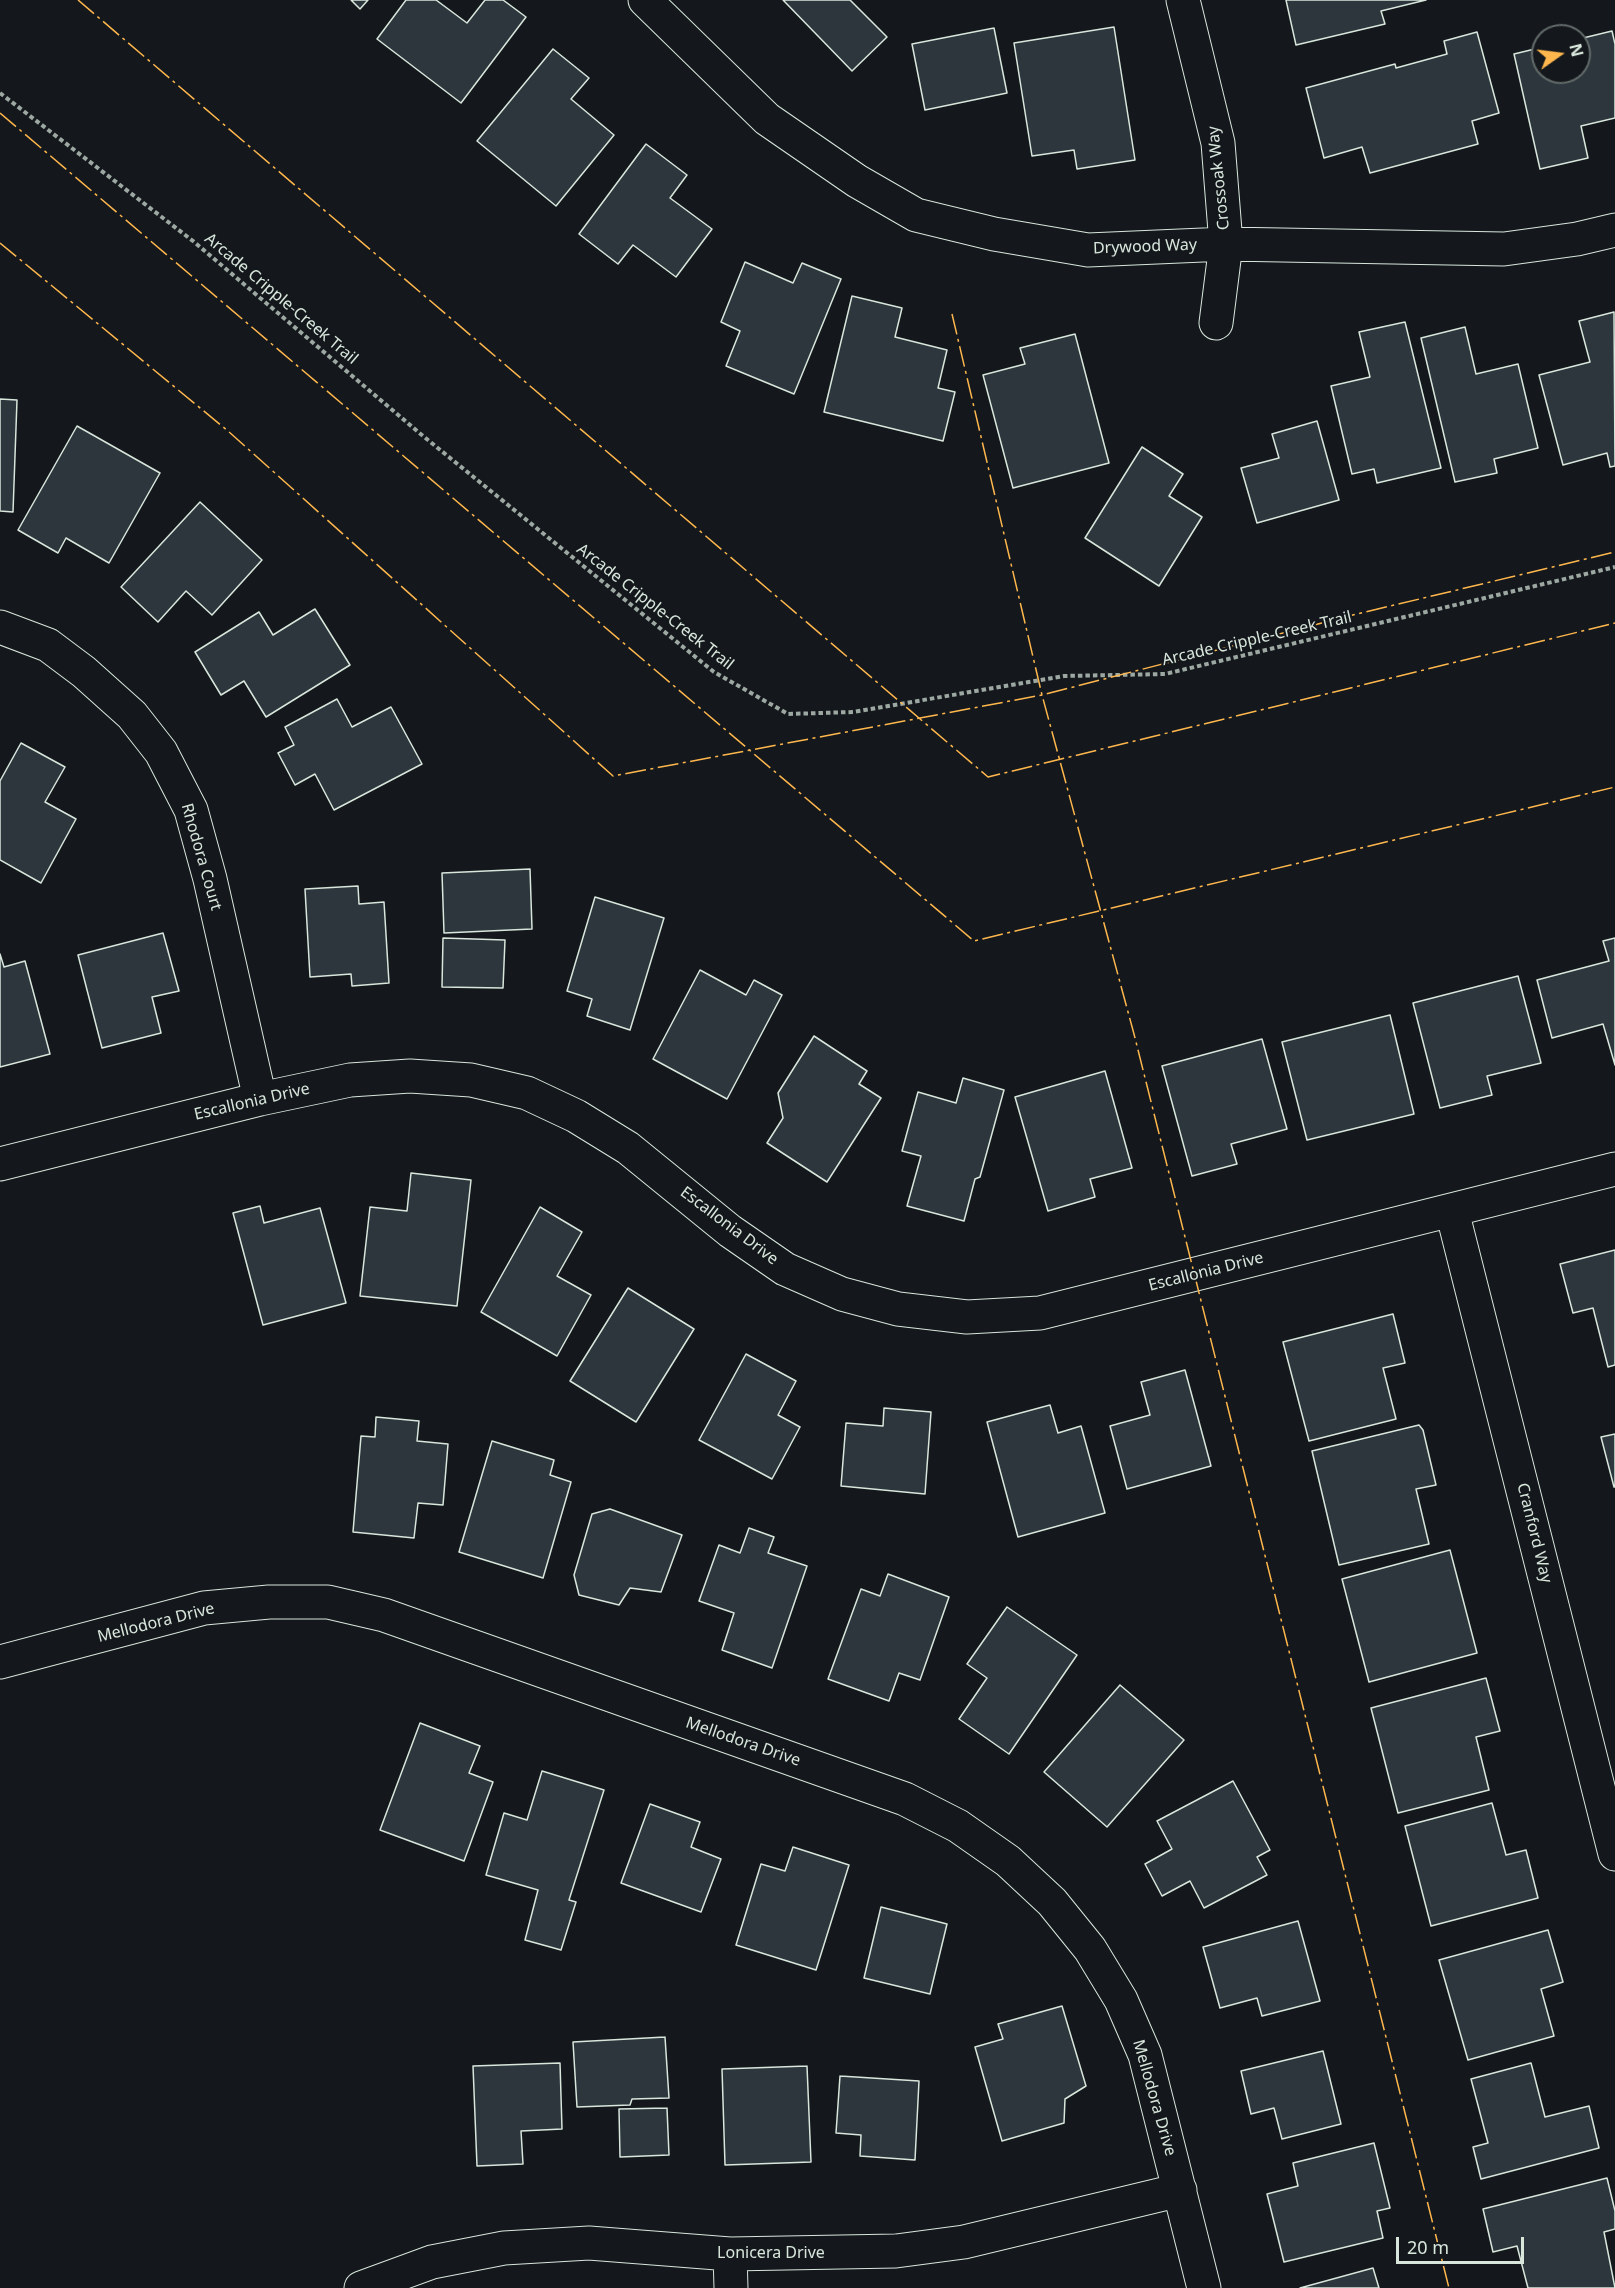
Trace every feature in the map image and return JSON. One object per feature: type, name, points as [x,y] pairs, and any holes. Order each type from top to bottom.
[{"type":"street","name":"Drywood Way","points":[[645,0],[767,119],[857,181],[916,214],[994,234],[1088,250],[1226,244],[1504,249],[1577,239],[1615,230]]},
{"type":"street","name":"Crossoak Way","points":[[1183,0],[1218,142],[1226,244],[1216,323]]},
{"type":"street","name":"Rhodora Court","points":[[0,627],[48,645],[84,672],[132,715],[161,752],[191,810],[210,879],[260,1099]]},
{"type":"street","name":"Escallonia Drive","points":[[0,1164],[260,1099],[350,1080],[410,1076],[471,1080],[527,1093],[576,1116],[628,1148],[730,1231],[785,1269],[842,1294],[898,1309],[967,1317],[1040,1312],[1615,1169]]},
{"type":"street","name":"Cranford Way","points":[[1452,1211],[1615,1854]]},
{"type":"street","name":"Mellodora Drive","points":[[0,1662],[204,1608],[269,1602],[328,1602],[384,1615],[905,1799],[958,1826],[1008,1861],[1052,1902],[1090,1949],[1121,2000],[1145,2055],[1204,2288]]},
{"type":"street","name":"Lonicera Drive","points":[[361,2288],[432,2262],[504,2248],[589,2243],[730,2254],[896,2251],[964,2242],[1180,2190]]},
{"type":"street","points":[[730,2254],[730,2288]]},
{"type":"path","name":"Arcade Cripple-Creek Trail","points":[[0,93],[193,241],[423,436],[714,672],[788,714],[853,712],[1064,676],[1165,674],[1615,567]]},
{"type":"building","points":[[351,0],[368,0],[360,9]]},
{"type":"building","points":[[406,0],[436,0],[467,23],[485,0],[503,0],[526,17],[461,103],[377,39]]},
{"type":"building","points":[[783,0],[850,0],[887,37],[852,71]]},
{"type":"building","points":[[1286,0],[1426,0],[1381,11],[1385,24],[1296,45]]},
{"type":"building","points":[[1114,27],[1135,160],[1077,169],[1074,150],[1032,156],[1014,43]]},
{"type":"building","points":[[994,28],[1007,93],[925,110],[912,44]]},
{"type":"building","points":[[1612,31],[1615,44],[1615,118],[1581,126],[1588,158],[1540,169],[1514,54],[1531,50],[1531,84],[1591,84],[1591,36]]},
{"type":"building","points":[[1477,32],[1499,113],[1472,121],[1478,144],[1370,173],[1362,147],[1324,158],[1306,88],[1395,64],[1396,68],[1447,54],[1444,41]]},
{"type":"building","points":[[553,49],[589,78],[571,99],[614,135],[556,206],[477,141]]},
{"type":"building","points":[[646,144],[687,175],[670,198],[712,229],[676,277],[633,245],[618,264],[579,234]]},
{"type":"building","points":[[745,262],[793,283],[802,263],[841,279],[794,394],[726,366],[740,331],[721,322]]},
{"type":"building","points":[[852,296],[902,308],[895,337],[947,350],[938,388],[955,392],[943,441],[824,412]]},
{"type":"building","points":[[1614,312],[1615,466],[1610,467],[1607,453],[1563,465],[1539,375],[1590,362],[1579,321]]},
{"type":"building","points":[[1405,322],[1441,468],[1377,483],[1374,469],[1352,474],[1331,386],[1370,377],[1359,332]]},
{"type":"building","points":[[1465,327],[1476,374],[1518,364],[1538,448],[1494,459],[1497,473],[1455,482],[1421,338]]},
{"type":"building","points":[[1075,334],[1109,463],[1013,488],[983,375],[1025,364],[1020,348]]},
{"type":"building","points":[[0,399],[17,400],[13,512],[0,511]]},
{"type":"building","points":[[1317,421],[1339,500],[1257,523],[1241,468],[1279,458],[1272,434]]},
{"type":"building","points":[[77,426],[160,473],[109,563],[66,538],[58,553],[18,530]]},
{"type":"building","points":[[1142,447],[1183,474],[1169,496],[1202,517],[1159,586],[1085,538]]},
{"type":"building","points":[[200,502],[262,560],[212,615],[186,591],[158,622],[121,587]]},
{"type":"building","points":[[315,609],[350,665],[266,717],[244,681],[221,695],[195,652],[259,612],[273,635]]},
{"type":"building","points":[[337,699],[352,727],[391,707],[422,764],[334,810],[315,774],[295,785],[278,753],[294,745],[285,727]]},
{"type":"building","points":[[21,743],[65,767],[45,802],[76,819],[41,883],[0,860],[0,781]]},
{"type":"building","points":[[530,869],[532,929],[444,933],[442,873]]},
{"type":"building","points":[[358,886],[359,904],[384,902],[389,983],[352,986],[351,974],[310,977],[305,889]]},
{"type":"building","points":[[595,897],[664,918],[630,1030],[587,1016],[592,999],[567,991]]},
{"type":"building","points":[[163,933],[179,991],[152,997],[161,1033],[102,1048],[78,955]]},
{"type":"building","points":[[443,938],[505,940],[503,988],[442,987]]},
{"type":"building","points":[[1615,938],[1615,1065],[1603,1024],[1552,1038],[1537,980],[1609,961],[1603,941]]},
{"type":"building","points":[[0,954],[4,967],[25,961],[50,1054],[0,1067]]},
{"type":"building","points":[[700,970],[746,995],[754,980],[782,995],[727,1099],[653,1059]]},
{"type":"building","points":[[1518,976],[1541,1063],[1487,1076],[1492,1095],[1440,1108],[1413,1003]]},
{"type":"building","points":[[1390,1015],[1414,1114],[1307,1140],[1282,1042]]},
{"type":"building","points":[[814,1036],[867,1071],[859,1084],[881,1098],[827,1182],[767,1143],[783,1118],[778,1093]]},
{"type":"building","points":[[1262,1039],[1287,1129],[1231,1144],[1237,1164],[1192,1176],[1162,1066]]},
{"type":"building","points":[[1105,1071],[1132,1168],[1090,1179],[1095,1197],[1048,1211],[1015,1097]]},
{"type":"building","points":[[963,1078],[1004,1090],[980,1177],[975,1179],[964,1221],[907,1206],[921,1156],[902,1151],[918,1092],[956,1103]]},
{"type":"building","points":[[411,1173],[471,1180],[457,1306],[360,1296],[370,1207],[407,1211]]},
{"type":"building","points":[[260,1206],[264,1223],[320,1208],[346,1303],[263,1325],[233,1213]]},
{"type":"building","points":[[540,1207],[582,1232],[557,1276],[591,1295],[557,1356],[481,1312]]},
{"type":"building","points":[[1615,1250],[1615,1365],[1608,1367],[1593,1308],[1573,1313],[1560,1264]]},
{"type":"building","points":[[628,1288],[694,1329],[636,1422],[570,1381]]},
{"type":"building","points":[[1393,1314],[1405,1363],[1383,1368],[1396,1419],[1309,1441],[1283,1342]]},
{"type":"building","points":[[746,1354],[796,1381],[778,1415],[800,1427],[772,1479],[699,1440]]},
{"type":"building","points":[[1185,1370],[1211,1466],[1127,1489],[1110,1426],[1150,1415],[1141,1382]]},
{"type":"building","points":[[1050,1405],[1058,1433],[1081,1426],[1105,1513],[1018,1537],[987,1422]]},
{"type":"building","points":[[884,1408],[931,1412],[925,1494],[841,1486],[846,1423],[883,1426]]},
{"type":"building","points":[[376,1417],[419,1421],[417,1441],[448,1444],[443,1505],[418,1503],[414,1538],[353,1532],[361,1436],[375,1437]]},
{"type":"building","points":[[1419,1425],[1423,1430],[1436,1485],[1416,1489],[1429,1544],[1339,1565],[1312,1451]]},
{"type":"building","points":[[1615,1434],[1615,1487],[1614,1487],[1601,1437]]},
{"type":"building","points":[[492,1441],[554,1460],[550,1475],[571,1482],[543,1578],[459,1552]]},
{"type":"building","points":[[610,1509],[682,1535],[661,1592],[630,1588],[619,1605],[579,1595],[574,1575],[592,1514]]},
{"type":"building","points":[[749,1528],[774,1537],[768,1553],[807,1566],[772,1668],[722,1650],[734,1613],[699,1601],[719,1545],[740,1553]]},
{"type":"building","points":[[1450,1550],[1477,1653],[1369,1682],[1342,1579]]},
{"type":"building","points":[[888,1574],[949,1597],[920,1680],[899,1673],[889,1701],[828,1679],[861,1589],[880,1596]]},
{"type":"building","points":[[1007,1607],[1077,1655],[1009,1754],[959,1719],[987,1678],[967,1664]]},
{"type":"building","points":[[1486,1678],[1500,1731],[1476,1737],[1489,1790],[1398,1813],[1371,1708]]},
{"type":"building","points":[[1120,1685],[1184,1740],[1107,1827],[1044,1772]]},
{"type":"building","points":[[420,1723],[480,1746],[469,1773],[493,1782],[464,1861],[380,1830]]},
{"type":"building","points":[[542,1771],[604,1790],[569,1900],[576,1902],[561,1950],[525,1940],[538,1890],[486,1875],[504,1813],[527,1820]]},
{"type":"building","points":[[1233,1781],[1270,1850],[1257,1857],[1267,1875],[1204,1908],[1190,1881],[1162,1896],[1145,1864],[1172,1849],[1157,1821]]},
{"type":"building","points":[[1492,1803],[1506,1855],[1526,1850],[1538,1898],[1431,1926],[1405,1826]]},
{"type":"building","points":[[650,1804],[700,1822],[691,1847],[721,1859],[701,1912],[621,1883]]},
{"type":"building","points":[[793,1847],[849,1865],[816,1970],[736,1945],[761,1864],[785,1871]]},
{"type":"building","points":[[881,1907],[947,1924],[930,1994],[864,1978]]},
{"type":"building","points":[[1298,1921],[1320,2001],[1262,2016],[1257,1998],[1220,2008],[1203,1947]]},
{"type":"building","points":[[1548,1930],[1563,1982],[1541,1989],[1554,2036],[1468,2060],[1439,1960]]},
{"type":"building","points":[[1062,2006],[1086,2086],[1065,2099],[1064,2123],[1002,2141],[975,2047],[1003,2039],[998,2024]]},
{"type":"building","points":[[665,2037],[669,2098],[632,2099],[630,2105],[577,2107],[573,2042]]},
{"type":"building","points":[[1323,2051],[1341,2124],[1282,2139],[1274,2108],[1251,2114],[1241,2071]]},
{"type":"building","points":[[560,2063],[562,2129],[521,2131],[523,2164],[477,2166],[473,2066]]},
{"type":"building","points":[[1531,2063],[1545,2117],[1589,2106],[1599,2148],[1481,2179],[1473,2147],[1488,2143],[1471,2079]]},
{"type":"building","points":[[807,2066],[811,2162],[725,2165],[722,2069]]},
{"type":"building","points":[[840,2076],[919,2081],[915,2160],[860,2156],[861,2135],[836,2133]]},
{"type":"building","points":[[667,2108],[669,2155],[620,2157],[619,2109]]},
{"type":"building","points":[[1374,2143],[1390,2208],[1377,2211],[1383,2238],[1284,2262],[1267,2194],[1298,2186],[1293,2163]]},
{"type":"building","points":[[1607,2178],[1615,2211],[1615,2229],[1604,2232],[1615,2288],[1528,2288],[1517,2246],[1493,2252],[1483,2209]]},
{"type":"building","points":[[1373,2268],[1379,2288],[1300,2288]]},
{"type":"power","points":[[78,0],[988,777],[1615,623]]},
{"type":"power","points":[[0,113],[974,941],[1615,787]]},
{"type":"power","points":[[0,243],[228,431],[613,776],[1042,695],[1357,614],[1615,552]]},
{"type":"power","points":[[952,314],[1042,695],[1134,1034],[1449,2288]]}]
